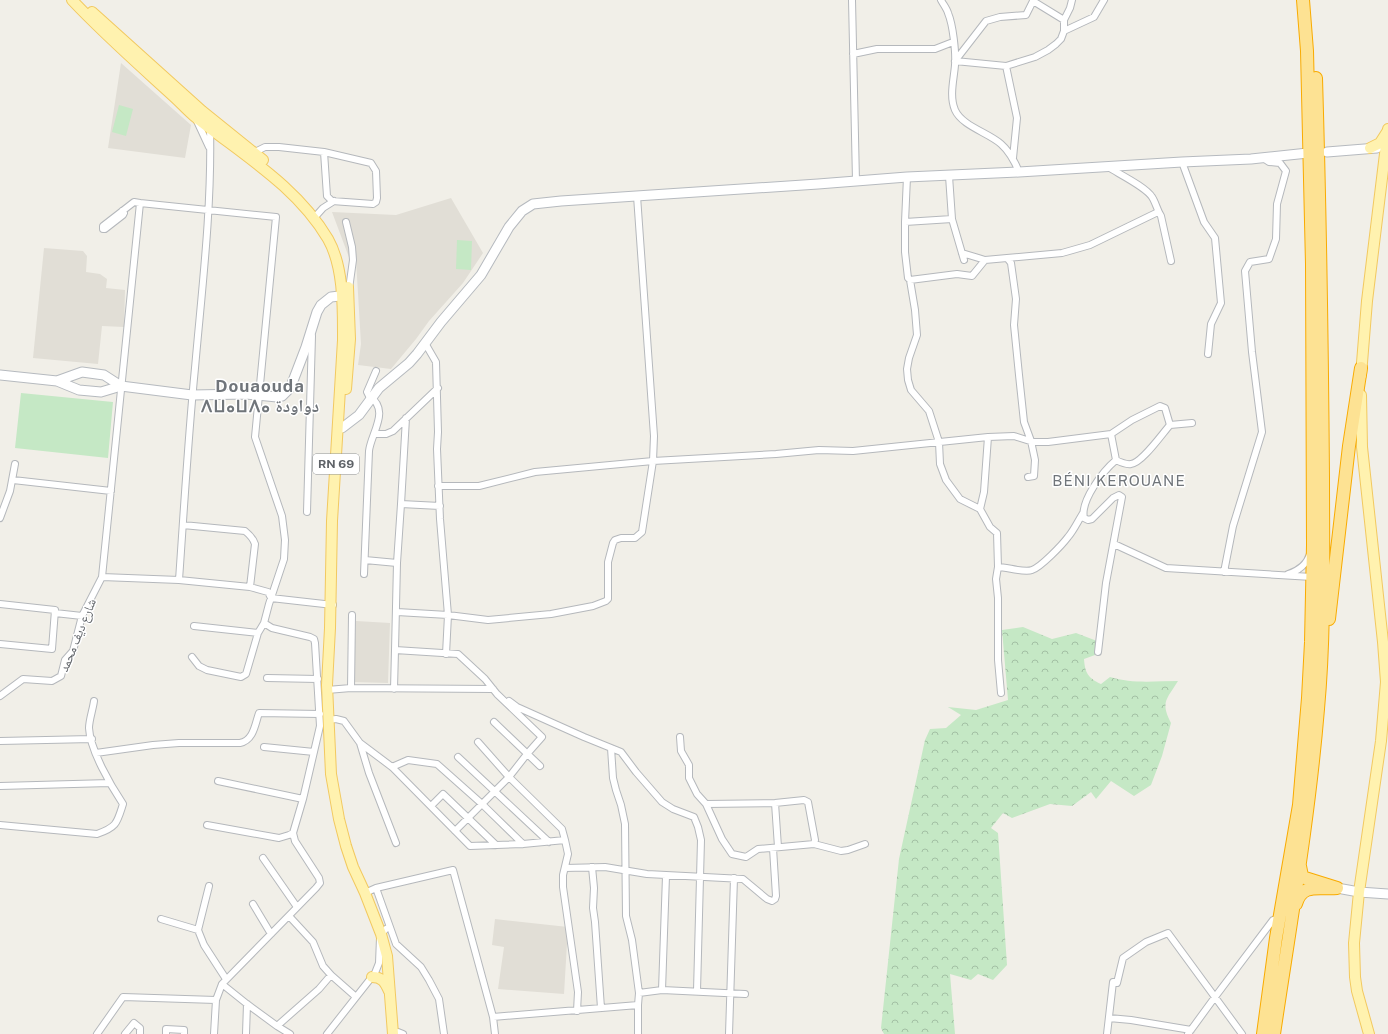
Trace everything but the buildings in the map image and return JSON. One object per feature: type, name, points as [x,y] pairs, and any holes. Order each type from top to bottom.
[{"type":"highway","points":[[1263,1034],[1280,917],[1299,805],[1308,698],[1313,545],[1312,264],[1307,51],[1303,0]]},
{"type":"highway","points":[[1311,0],[1316,80],[1322,329],[1323,578],[1318,710]]},
{"type":"highway","points":[[1274,1034],[1300,863],[1349,446],[1361,368]]},
{"type":"highway","points":[[1300,863],[1302,876],[1337,888]]},
{"type":"highway","points":[[1285,958],[1291,935],[1295,908],[1300,895],[1308,889],[1337,888]]},
{"type":"main road","name":"RN 69","points":[[72,0],[105,34],[193,114],[216,130],[276,178],[316,215]]},
{"type":"main road","name":"RN 69","points":[[81,0],[135,51],[209,116],[216,130],[237,140],[296,188],[316,215],[335,254],[345,295],[340,428],[332,521],[333,605],[330,689],[327,722],[331,774],[339,819],[354,867],[371,891],[383,931],[388,961],[390,994],[398,1033]]},
{"type":"main road","points":[[1368,1034],[1357,991],[1354,970],[1354,943],[1358,892],[1381,741],[1386,682],[1362,447],[1361,368],[1367,301],[1388,130]]},
{"type":"main road","points":[[1370,148],[1380,143],[1385,138],[1388,130]]},
{"type":"main road","points":[[1327,152],[1387,147]]},
{"type":"main road","points":[[1370,148],[1377,150],[1381,154],[1384,163]]},
{"type":"main road","points":[[340,428],[359,415],[379,388],[409,363],[481,275],[509,227],[522,211],[533,204],[907,177],[949,176],[1262,158],[1308,153]]},
{"type":"main road","points":[[56,381],[82,372],[104,376],[121,386],[192,395],[246,394],[259,396],[282,396],[290,388],[298,371],[320,305],[331,297],[345,295]]},
{"type":"main road","points":[[0,375],[56,381],[79,390],[101,392],[121,386]]},
{"type":"main road","points":[[1337,888],[1358,892],[1388,894]]},
{"type":"main road","name":"RN 69","points":[[383,931],[393,951],[398,1033]]},
{"type":"main road","points":[[372,977],[378,977],[383,980],[390,994]]},
{"type":"street","points":[[852,0],[856,181]]},
{"type":"street","points":[[941,0],[948,13],[953,42],[955,61],[952,93],[956,112],[963,120],[1002,144],[1013,158],[1019,172]]},
{"type":"street","points":[[955,61],[1006,66],[1035,57],[1048,50],[1061,39],[1064,31],[1064,20],[1072,0]]},
{"type":"street","points":[[1064,31],[1094,17],[1104,0]]},
{"type":"street","points":[[955,61],[986,21],[1000,17],[1026,15],[1033,1],[1064,20]]},
{"type":"street","points":[[853,54],[877,49],[935,48],[953,42]]},
{"type":"street","points":[[1006,66],[1017,118],[1013,158]]},
{"type":"street","points":[[193,114],[206,139],[210,152]]},
{"type":"street","points":[[210,152],[217,137],[216,130]]},
{"type":"street","points":[[179,580],[192,395],[209,210],[210,152],[216,130]]},
{"type":"street","points":[[255,154],[257,151],[265,147],[279,147],[324,152],[371,163],[375,169],[377,198],[374,203],[330,200],[327,196],[324,152]]},
{"type":"street","points":[[1224,572],[1233,526],[1262,432],[1252,352],[1245,271],[1250,262],[1269,259],[1276,239],[1277,204],[1286,171],[1280,163],[1269,162],[1262,158]]},
{"type":"street","points":[[1182,162],[1204,222],[1215,238],[1221,303],[1211,324],[1208,354]]},
{"type":"street","points":[[1107,166],[1147,190],[1153,197],[1158,212],[1161,216],[1171,261]]},
{"type":"street","points":[[949,176],[952,219],[963,257],[985,260],[1062,253],[1090,245],[1158,212]]},
{"type":"street","points":[[907,177],[904,252],[915,310],[917,335],[909,358],[907,370],[908,380],[911,390],[929,411],[939,442],[940,464],[946,480],[960,499],[980,509],[990,527],[997,533],[998,567],[996,579],[998,598],[998,660],[1001,693]]},
{"type":"street","points":[[396,612],[448,615],[488,620],[551,614],[593,606],[608,599],[608,562],[613,543],[615,540],[621,538],[635,538],[642,532],[653,461],[654,436],[637,196]]},
{"type":"street","points":[[316,215],[334,201]]},
{"type":"street","points":[[122,211],[134,202],[276,217],[255,437],[282,516],[285,540],[284,559],[264,622],[258,633],[246,674],[241,677],[206,670],[199,666],[192,657]]},
{"type":"street","points":[[140,203],[102,577],[179,580],[250,587],[268,592],[271,598]]},
{"type":"street","points":[[904,222],[952,219]]},
{"type":"street","points":[[345,295],[353,260],[352,247],[346,222]]},
{"type":"street","points":[[1008,258],[1011,263],[1016,299],[1014,325],[1024,422],[1031,441],[1035,460],[1034,476],[1028,477]]},
{"type":"street","points":[[910,280],[957,274],[972,276],[985,260]]},
{"type":"street","points":[[307,512],[312,328]]},
{"type":"street","points":[[425,343],[436,362],[438,388],[438,486],[448,615],[446,654]]},
{"type":"street","points":[[364,574],[369,451],[370,444],[379,422],[378,409],[368,392],[376,371]]},
{"type":"street","points":[[374,434],[386,434],[394,431],[438,388]]},
{"type":"street","points":[[438,486],[479,486],[535,472],[653,461],[819,450],[853,451],[988,437],[1014,436],[1031,441],[1048,442],[1111,434],[1132,420],[1160,406],[1165,408],[1170,425]]},
{"type":"street","points":[[394,689],[398,563],[406,418]]},
{"type":"street","points":[[1116,460],[1124,464],[1132,464],[1141,458],[1170,425],[1192,423]]},
{"type":"street","points":[[1111,434],[1116,460]]},
{"type":"street","points":[[980,509],[984,492],[988,437]]},
{"type":"street","points":[[998,567],[1008,567],[1026,571],[1040,566],[1069,536],[1083,513],[1092,490],[1109,466],[1116,460]]},
{"type":"street","points":[[0,518],[10,491],[15,464]]},
{"type":"street","points":[[13,480],[111,491]]},
{"type":"street","points":[[1083,513],[1084,518],[1088,520],[1092,519],[1113,498],[1119,495],[1122,497],[1106,583],[1098,652]]},
{"type":"street","points":[[401,504],[440,506]]},
{"type":"street","points":[[183,525],[245,531],[250,534],[255,544],[250,587]]},
{"type":"street","points":[[1114,544],[1166,568],[1312,577]]},
{"type":"street","points":[[1285,576],[1304,565],[1308,560],[1313,545]]},
{"type":"street","points":[[365,560],[398,563]]},
{"type":"street","points":[[262,590],[269,588],[279,576]]},
{"type":"street","name":"شارع ديف محمد","points":[[0,696],[23,679],[52,681],[61,676],[64,660],[73,651],[82,616],[102,577]]},
{"type":"street","points":[[271,598],[333,605]]},
{"type":"street","points":[[0,604],[55,610],[55,613],[82,616]]},
{"type":"street","points":[[0,644],[52,649],[55,613]]},
{"type":"street","points":[[351,688],[352,616]]},
{"type":"street","points":[[214,1034],[216,1000],[224,981],[319,886],[320,880],[295,841],[293,833],[314,752],[327,722],[318,679],[314,639],[272,628],[264,622]]},
{"type":"street","points":[[194,626],[258,633]]},
{"type":"street","points":[[395,650],[458,654],[542,737],[509,777],[455,831]]},
{"type":"street","points":[[267,678],[318,679]]},
{"type":"street","points":[[330,689],[351,688],[495,692],[517,707],[620,752],[662,802],[673,809],[694,817],[698,827],[701,840],[697,991]]},
{"type":"street","points":[[0,825],[97,834],[111,829],[118,819],[123,804],[110,783],[96,753],[92,739],[89,728],[94,701]]},
{"type":"street","points":[[96,753],[159,744],[245,742],[250,738],[259,713],[327,722],[344,721],[360,743],[392,767],[470,846],[523,844],[565,840]]},
{"type":"street","points":[[494,722],[540,766]]},
{"type":"street","points":[[680,737],[681,751],[689,765],[689,778],[697,794],[706,804],[722,839],[732,854],[746,857],[758,849],[814,844],[841,851],[865,844]]},
{"type":"street","points":[[0,741],[92,739]]},
{"type":"street","points":[[478,742],[509,777],[562,829],[568,854],[563,876],[563,887],[578,992],[577,1011]]},
{"type":"street","points":[[360,743],[369,773],[396,843]]},
{"type":"street","points":[[264,747],[314,752]]},
{"type":"street","points":[[612,748],[616,790],[621,804],[625,824],[626,916],[632,940],[639,993],[638,1034]]},
{"type":"street","points":[[458,757],[549,842]]},
{"type":"street","points":[[392,767],[408,760],[437,764],[482,804],[523,844]]},
{"type":"street","points":[[218,781],[303,799]]},
{"type":"street","points":[[0,786],[110,783]]},
{"type":"street","points":[[431,806],[443,794],[469,817],[496,845]]},
{"type":"street","points":[[706,804],[775,803],[804,800],[808,802],[815,840],[814,844]]},
{"type":"street","points":[[565,868],[605,867],[666,876],[743,879],[767,899],[772,901],[775,900],[776,896],[775,803]]},
{"type":"street","points":[[207,825],[279,838],[293,833]]},
{"type":"street","points":[[263,858],[298,907]]},
{"type":"street","points":[[592,867],[594,888],[593,908],[596,922],[601,1008]]},
{"type":"street","points":[[444,1034],[439,999],[421,967],[396,944],[371,891],[453,870],[493,1017],[495,1034]]},
{"type":"street","points":[[662,990],[666,876]]},
{"type":"street","points":[[729,1034],[734,878]]},
{"type":"street","points":[[209,886],[198,930],[204,945],[224,981],[247,1004],[290,1034]]},
{"type":"street","points":[[253,904],[271,934]]},
{"type":"street","points":[[289,916],[313,942],[323,966],[331,975],[356,996]]},
{"type":"street","points":[[1109,1018],[1131,1020],[1190,1032],[1273,920],[1280,917]]},
{"type":"street","points":[[162,919],[198,930]]},
{"type":"street","points":[[326,1034],[372,977],[379,963],[379,942],[383,931]]},
{"type":"street","points":[[1107,1034],[1113,982],[1117,983],[1123,958],[1146,942],[1168,933],[1242,1034]]},
{"type":"street","points":[[277,1026],[320,989],[331,975]]},
{"type":"street","points":[[639,993],[662,990],[745,994]]},
{"type":"street","points":[[97,1034],[123,997],[216,1000]]},
{"type":"street","points":[[246,1034],[247,1004]]},
{"type":"street","points":[[493,1017],[638,1005]]},
{"type":"street","points":[[125,1034],[134,1023],[142,1031]]},
{"type":"street","points":[[166,1034],[166,1029],[184,1030],[184,1034]]},
{"type":"street","points":[[134,1034],[136,1031],[142,1031]]},
{"type":"shaded area","points":[[121,63],[191,125],[185,158],[108,148]]},
{"type":"shaded area","points":[[451,198],[483,253],[463,283],[429,321],[391,369],[358,365],[361,344],[356,260],[350,260],[332,212],[396,215]]},
{"type":"shaded area","points":[[44,248],[83,251],[87,256],[86,272],[100,274],[107,279],[106,288],[125,290],[124,327],[102,326],[98,364],[33,358]]},
{"type":"shaded area","points":[[356,621],[390,623],[388,683],[353,682]]},
{"type":"shaded area","points":[[495,919],[568,927],[564,994],[498,989],[504,947],[492,945]]},
{"type":"green space","points":[[119,105],[133,109],[126,136],[112,132]]},
{"type":"green space","points":[[457,240],[472,241],[471,270],[456,269]]},
{"type":"green space","points":[[21,393],[113,402],[108,458],[15,448]]},
{"type":"green space","points":[[1023,627],[1052,639],[1076,633],[1097,641],[1095,655],[1084,659],[1086,671],[1090,677],[1101,684],[1110,677],[1127,681],[1178,681],[1165,705],[1171,723],[1162,756],[1151,785],[1134,796],[1111,781],[1096,799],[1091,792],[1072,806],[1050,804],[1012,818],[1003,813],[991,828],[998,833],[1007,965],[993,980],[978,974],[971,980],[950,974],[955,1034],[884,1034],[881,1028],[899,859],[925,740],[930,729],[946,728],[961,715],[948,707],[976,710],[1008,700],[1002,630]]},
{"type":"district","name":"Douaouda ⴷⵡⴰⵡⴷⴰ دواودة","points":[[260,396]]},
{"type":"district","name":"BÉNI KEROUANE","points":[[1119,481]]}]
